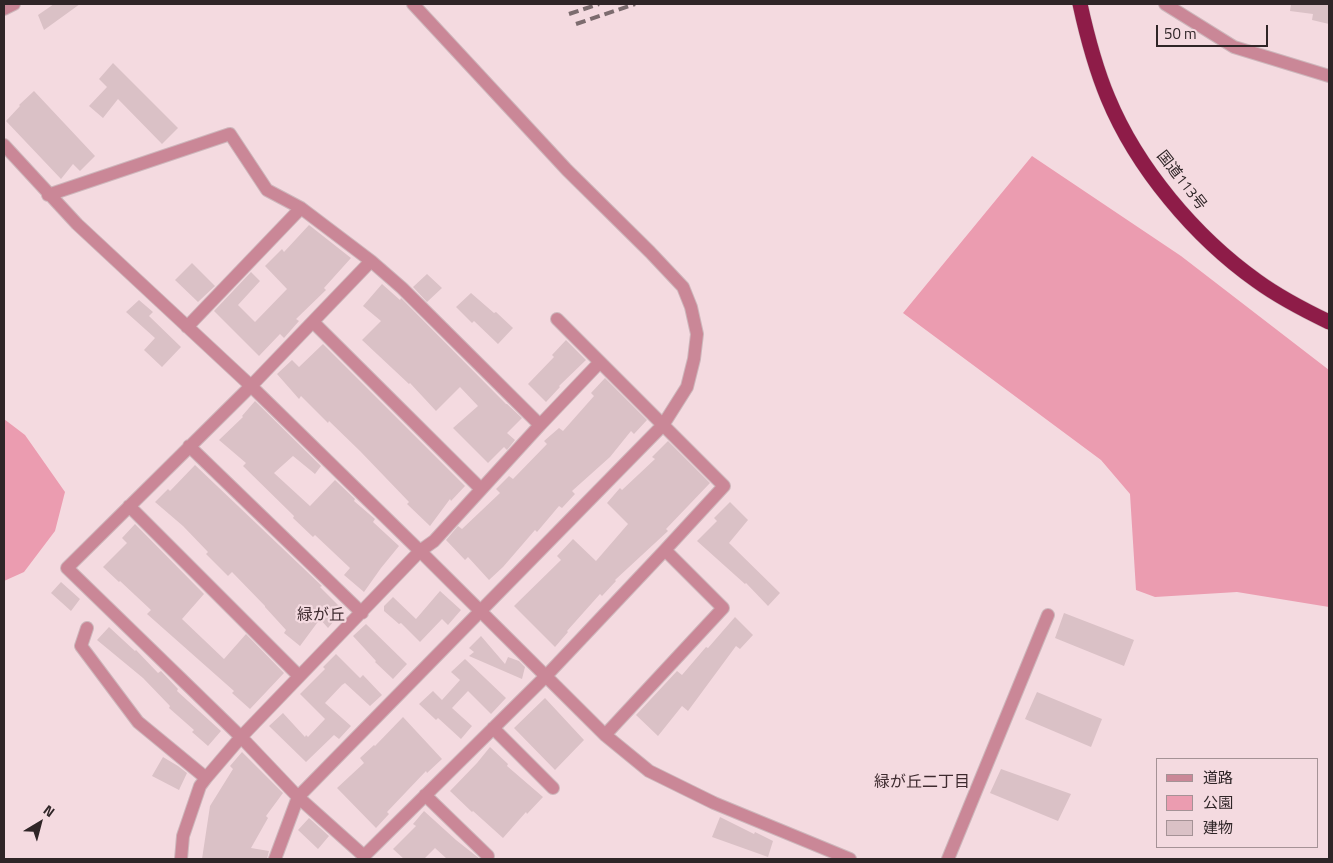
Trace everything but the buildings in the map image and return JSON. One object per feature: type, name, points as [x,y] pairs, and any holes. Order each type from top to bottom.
[{"type":"highway","name":"国道113号","points":[[1080,4],[1086,36],[1108,99],[1123,129],[1163,189],[1190,221],[1232,262],[1257,281],[1329,322]]},
{"type":"street","points":[[4,9],[14,4]]},
{"type":"street","points":[[275,859],[298,797],[663,425],[687,387],[694,359],[697,334],[691,307],[683,287],[567,170],[413,4]]},
{"type":"street","points":[[1165,4],[1234,47],[1329,76]]},
{"type":"street","points":[[48,195],[230,134],[267,190],[301,208],[371,261],[402,288],[540,424]]},
{"type":"street","points":[[4,145],[48,195],[77,224],[250,386],[420,551],[605,735],[649,771],[714,802],[850,859]]},
{"type":"street","points":[[187,327],[301,208]]},
{"type":"street","points":[[371,261],[250,386],[67,568],[241,738],[298,797],[366,858],[425,795],[546,676],[724,486],[557,319]]},
{"type":"street","points":[[313,322],[481,489]]},
{"type":"street","points":[[181,859],[183,836],[200,786],[206,778],[299,676],[420,551],[434,541],[540,424],[600,362]]},
{"type":"street","points":[[190,446],[362,613]]},
{"type":"street","points":[[129,506],[299,676]]},
{"type":"street","points":[[605,735],[723,608],[666,550]]},
{"type":"street","points":[[948,859],[1048,615]]},
{"type":"street","points":[[87,628],[81,646],[138,722],[206,778]]},
{"type":"street","points":[[493,728],[552,788]]},
{"type":"street","points":[[425,795],[488,856]]},
{"type":"green space","points":[[1032,156],[1181,256],[1329,370],[1329,607],[1237,592],[1155,597],[1136,590],[1130,494],[1101,460],[903,313]]},
{"type":"green space","points":[[4,419],[25,435],[65,492],[55,531],[24,572],[4,581]]},
{"type":"railway","points":[[569,14],[599,4]]},
{"type":"railway","points":[[576,24],[635,4]]},
{"type":"district","name":"緑が丘","points":[[321,616]]},
{"type":"district","name":"緑が丘二丁目","points":[[922,783]]}]
